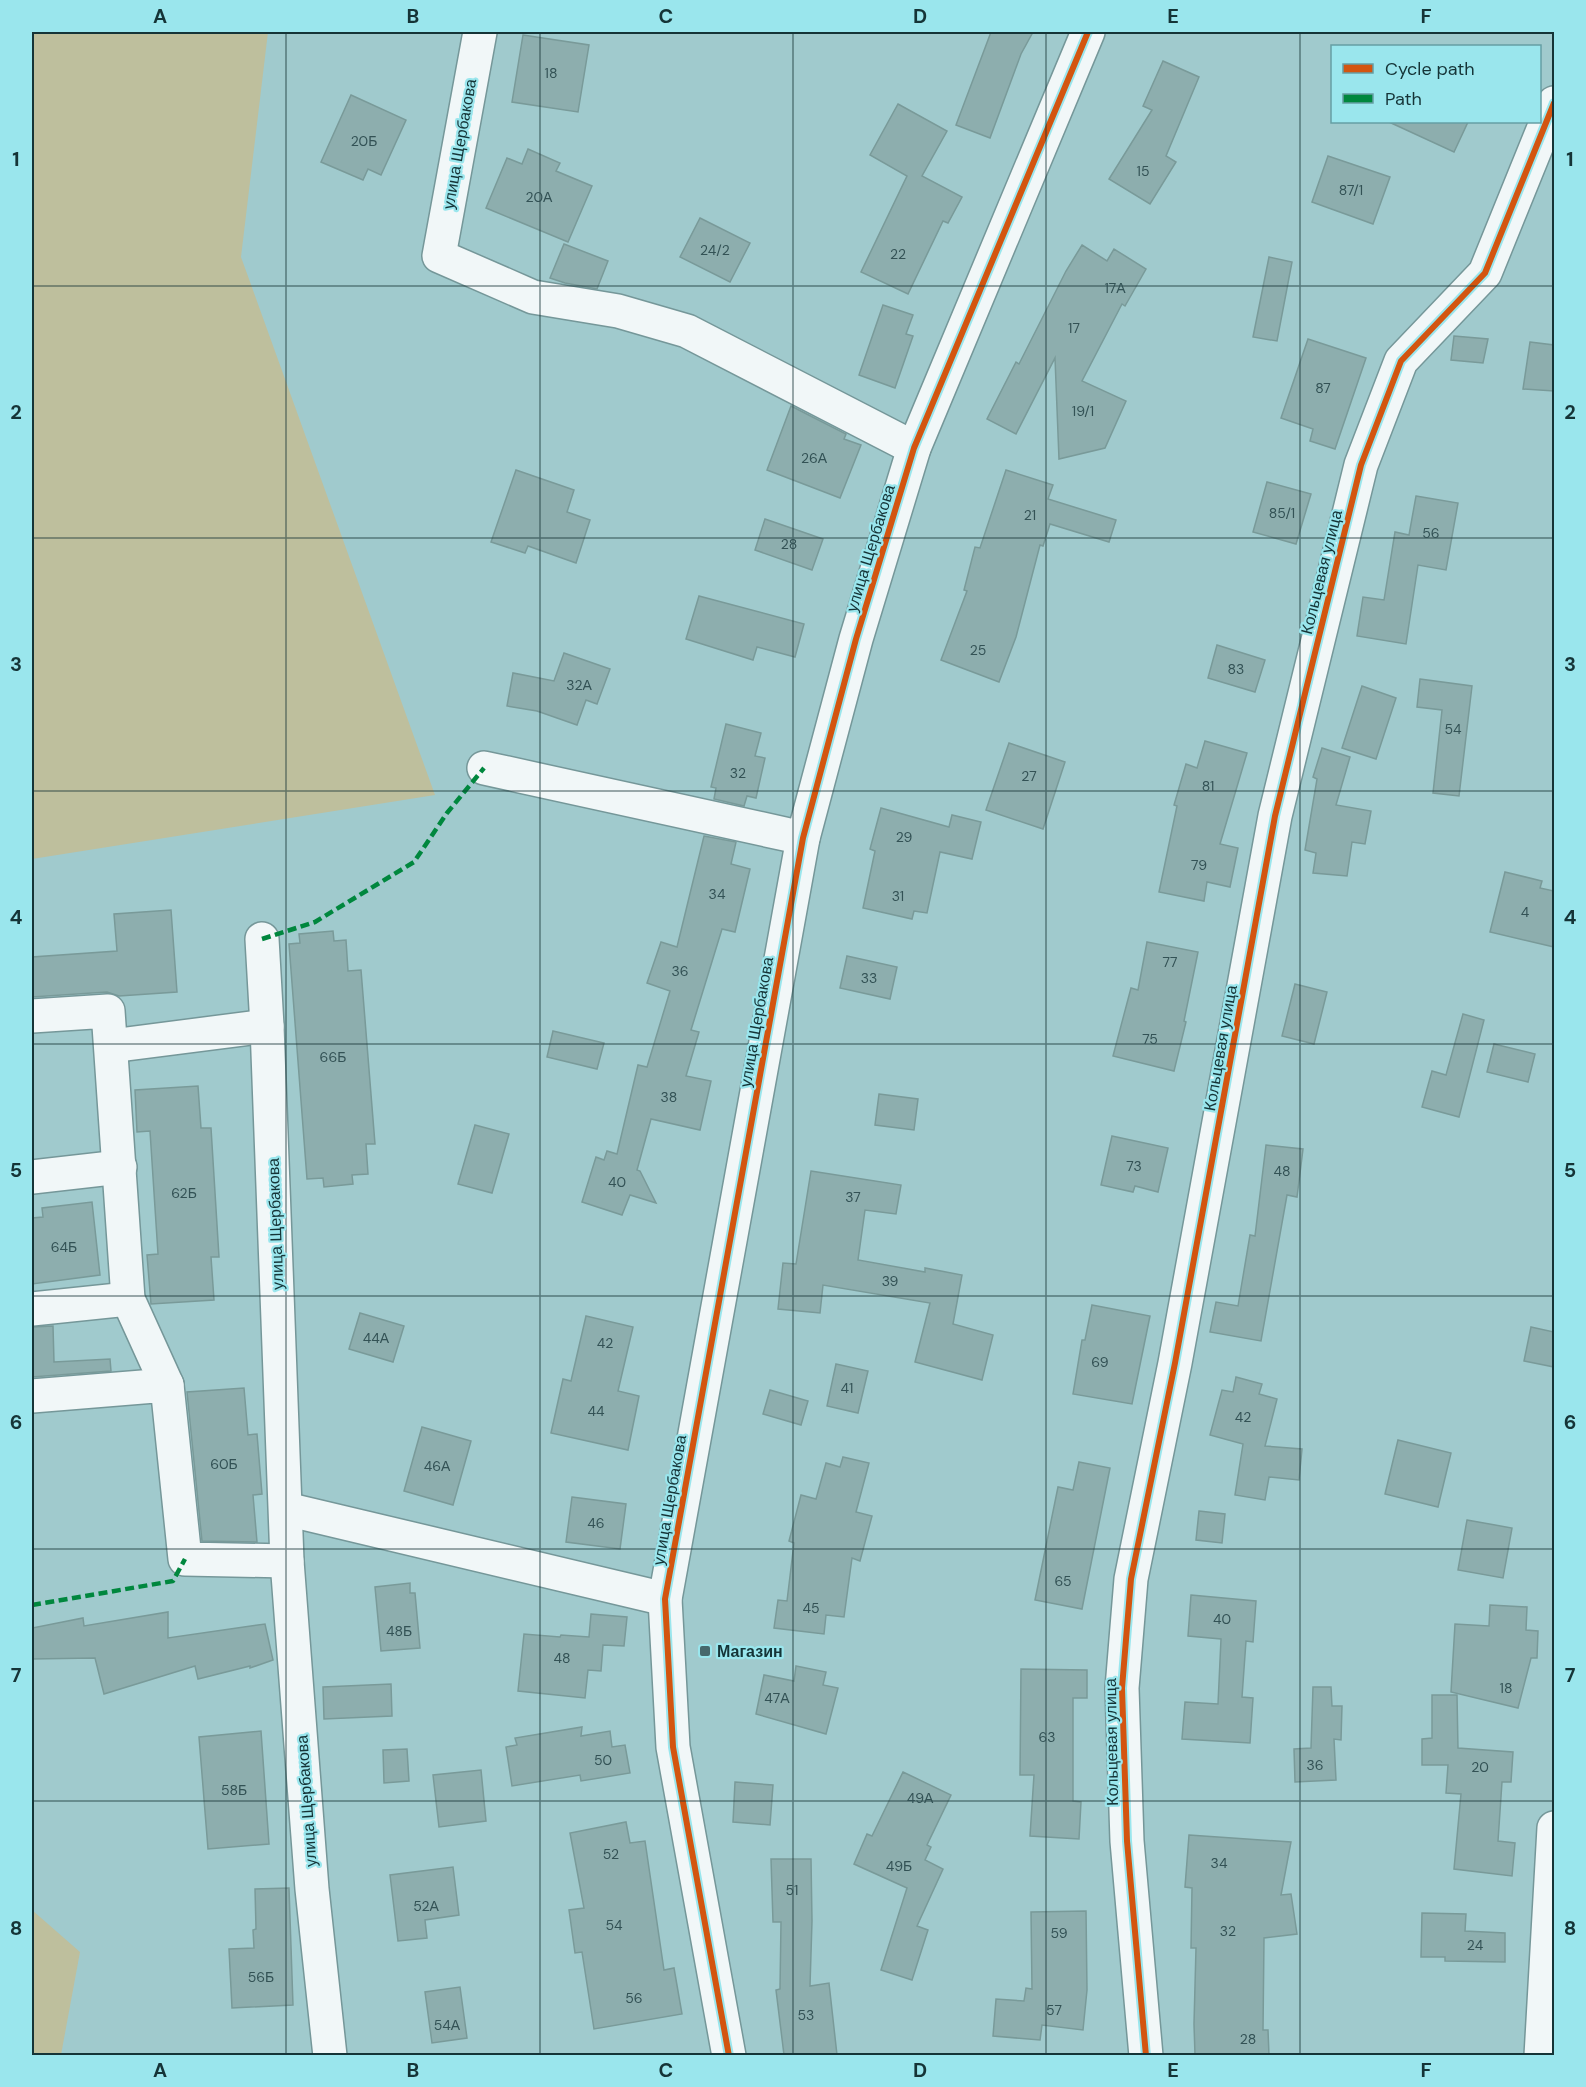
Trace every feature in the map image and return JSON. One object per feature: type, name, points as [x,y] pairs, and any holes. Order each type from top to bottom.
[{"type":"street","name":"улица Щербакова","points":[[480,32],[439,256],[533,297],[618,311],[687,331],[915,448]]},
{"type":"street","name":"улица Щербакова","points":[[729,2055],[673,1747],[665,1599],[803,838],[856,639],[915,448],[1088,32]]},
{"type":"street","name":"Кольцевая улица","points":[[1146,2055],[1127,1841],[1122,1700],[1131,1579],[1175,1363],[1275,816],[1361,465],[1401,361],[1485,273],[1554,103]]},
{"type":"street","points":[[484,768],[803,838]]},
{"type":"street","name":"улица Щербакова","points":[[262,939],[287,1561],[312,1889],[330,2055]]},
{"type":"street","points":[[32,1016],[108,1011],[128,1299],[167,1385],[185,1559],[287,1561]]},
{"type":"street","points":[[111,1046],[267,1026]]},
{"type":"street","points":[[32,1177],[120,1167]]},
{"type":"street","points":[[32,1309],[128,1299]]},
{"type":"street","points":[[32,1396],[167,1385]]},
{"type":"street","points":[[286,1509],[665,1599]]},
{"type":"street","points":[[1540,2055],[1554,1828]]},
{"type":"green space","points":[[32,32],[268,32],[241,257],[435,795],[32,859]]},
{"type":"green space","points":[[32,1910],[80,1952],[61,2055],[32,2055]]},
{"type":"building","points":[[991,32],[1033,32],[1021,54],[990,138],[956,125]]},
{"type":"building","points":[[523,35],[589,45],[578,112],[512,102]]},
{"type":"building","points":[[1163,61],[1199,77],[1166,156],[1176,162],[1150,204],[1109,179],[1152,110],[1143,106]]},
{"type":"building","points":[[351,95],[406,120],[381,175],[368,169],[363,180],[321,162]]},
{"type":"building","points":[[898,104],[947,131],[922,176],[962,197],[948,223],[943,221],[908,294],[861,272],[907,176],[870,155]]},
{"type":"building","points":[[1391,123],[1468,123],[1454,152]]},
{"type":"building","points":[[528,149],[560,163],[556,171],[592,186],[568,242],[486,208],[507,158],[522,164]]},
{"type":"building","points":[[1328,156],[1390,177],[1373,224],[1312,202]]},
{"type":"building","points":[[700,218],[750,243],[730,282],[680,257]]},
{"type":"building","points":[[564,244],[608,261],[597,289],[550,278]]},
{"type":"building","points":[[1082,245],[1107,261],[1114,249],[1146,269],[1125,306],[1122,304],[1082,381],[1126,401],[1105,448],[1059,459],[1055,358],[1016,434],[987,419],[1016,362],[1019,364],[1066,271]]},
{"type":"building","points":[[1269,257],[1292,262],[1277,341],[1253,337]]},
{"type":"building","points":[[883,305],[913,315],[906,334],[913,336],[895,388],[859,375]]},
{"type":"building","points":[[1454,336],[1488,339],[1483,363],[1451,360]]},
{"type":"building","points":[[1308,339],[1366,358],[1335,449],[1310,441],[1313,429],[1281,418]]},
{"type":"building","points":[[1530,342],[1554,345],[1554,391],[1523,389]]},
{"type":"building","points":[[791,406],[846,434],[844,439],[861,445],[840,498],[767,470]]},
{"type":"building","points":[[516,470],[574,490],[567,512],[590,520],[576,563],[528,546],[525,553],[491,542]]},
{"type":"building","points":[[1006,470],[1053,485],[1048,499],[1116,520],[1109,542],[1050,524],[1043,546],[1040,545],[1016,637],[999,682],[941,660],[967,591],[964,590],[975,547],[980,548]]},
{"type":"building","points":[[1267,482],[1311,494],[1296,544],[1253,532]]},
{"type":"building","points":[[1416,496],[1458,503],[1446,570],[1418,565],[1406,644],[1357,636],[1363,597],[1384,600],[1395,532],[1409,535]]},
{"type":"building","points":[[765,519],[823,539],[812,570],[755,550]]},
{"type":"building","points":[[699,596],[804,624],[795,657],[757,647],[753,660],[686,639]]},
{"type":"building","points":[[1217,645],[1265,660],[1255,692],[1208,678]]},
{"type":"building","points":[[564,653],[610,669],[597,704],[586,700],[577,725],[537,711],[507,706],[513,673],[554,681]]},
{"type":"building","points":[[1420,679],[1472,686],[1459,796],[1433,793],[1442,710],[1417,707]]},
{"type":"building","points":[[1362,686],[1396,698],[1376,759],[1342,748]]},
{"type":"building","points":[[726,724],[761,733],[755,756],[765,758],[756,798],[747,796],[744,806],[714,799],[716,788],[711,787]]},
{"type":"building","points":[[1205,741],[1247,753],[1220,844],[1238,848],[1230,887],[1207,882],[1204,901],[1159,892],[1177,806],[1174,805],[1186,764],[1197,768]]},
{"type":"building","points":[[1009,743],[1065,762],[1043,829],[986,810]]},
{"type":"building","points":[[1322,748],[1350,757],[1336,805],[1371,811],[1365,844],[1352,842],[1347,876],[1313,873],[1316,853],[1305,850],[1317,779],[1313,777]]},
{"type":"building","points":[[881,808],[949,827],[952,815],[981,822],[972,859],[940,852],[927,913],[914,911],[912,919],[863,908],[875,851],[870,849]]},
{"type":"building","points":[[704,836],[736,842],[731,864],[750,869],[735,932],[722,929],[691,1030],[699,1032],[686,1076],[711,1081],[700,1130],[651,1119],[637,1170],[640,1171],[656,1203],[630,1195],[622,1215],[582,1202],[596,1157],[604,1160],[607,1151],[617,1154],[638,1065],[647,1067],[670,991],[647,983],[661,942],[677,947]]},
{"type":"building","points":[[1505,872],[1542,881],[1540,888],[1554,891],[1554,947],[1490,932]]},
{"type":"building","points":[[171,910],[177,992],[119,996],[107,992],[32,997],[32,957],[117,951],[114,914]]},
{"type":"building","points":[[333,931],[334,941],[346,940],[348,971],[361,970],[375,1144],[366,1144],[368,1174],[352,1175],[353,1184],[324,1187],[323,1178],[307,1179],[289,944],[300,943],[299,934]]},
{"type":"building","points":[[1147,942],[1198,952],[1184,1021],[1186,1022],[1174,1071],[1113,1056],[1131,988],[1138,990]]},
{"type":"building","points":[[847,956],[897,967],[890,999],[840,988]]},
{"type":"building","points":[[1295,984],[1327,992],[1314,1044],[1282,1036]]},
{"type":"building","points":[[1463,1014],[1484,1020],[1459,1117],[1422,1107],[1432,1071],[1446,1075]]},
{"type":"building","points":[[553,1031],[604,1043],[597,1069],[547,1057]]},
{"type":"building","points":[[1494,1044],[1535,1054],[1528,1082],[1487,1072]]},
{"type":"building","points":[[198,1086],[201,1128],[211,1128],[219,1257],[211,1257],[214,1300],[151,1304],[147,1255],[158,1254],[150,1131],[137,1132],[135,1090]]},
{"type":"building","points":[[879,1094],[918,1099],[914,1130],[875,1125]]},
{"type":"building","points":[[475,1125],[509,1134],[492,1193],[458,1184]]},
{"type":"building","points":[[1112,1136],[1168,1148],[1158,1192],[1135,1186],[1133,1192],[1101,1185]]},
{"type":"building","points":[[1266,1145],[1303,1149],[1297,1197],[1287,1195],[1261,1341],[1210,1332],[1216,1302],[1238,1306],[1250,1235],[1255,1236]]},
{"type":"building","points":[[811,1171],[901,1185],[896,1214],[865,1210],[858,1260],[925,1272],[925,1268],[962,1275],[953,1324],[993,1335],[982,1380],[915,1362],[930,1303],[823,1285],[820,1313],[778,1309],[783,1263],[796,1264]]},
{"type":"building","points":[[92,1202],[100,1275],[32,1284],[32,1218],[43,1217],[42,1208]]},
{"type":"building","points":[[1092,1305],[1150,1316],[1132,1404],[1073,1394],[1082,1340],[1085,1340]]},
{"type":"building","points":[[360,1313],[404,1326],[393,1362],[349,1349]]},
{"type":"building","points":[[586,1316],[633,1327],[618,1391],[639,1396],[628,1450],[551,1433],[563,1379],[571,1381]]},
{"type":"building","points":[[53,1326],[54,1362],[110,1359],[111,1371],[32,1377],[32,1327]]},
{"type":"building","points":[[1531,1327],[1554,1332],[1554,1367],[1524,1361]]},
{"type":"building","points":[[836,1364],[868,1371],[858,1413],[827,1406]]},
{"type":"building","points":[[1236,1377],[1262,1384],[1259,1394],[1277,1399],[1265,1446],[1302,1449],[1299,1480],[1269,1477],[1265,1500],[1235,1495],[1243,1444],[1210,1435],[1222,1390],[1233,1392]]},
{"type":"building","points":[[244,1388],[248,1435],[257,1434],[262,1494],[253,1495],[257,1542],[202,1541],[187,1392]]},
{"type":"building","points":[[770,1390],[808,1401],[801,1425],[763,1414]]},
{"type":"building","points":[[422,1427],[471,1441],[453,1505],[404,1491]]},
{"type":"building","points":[[1398,1440],[1451,1453],[1438,1507],[1385,1494]]},
{"type":"building","points":[[843,1457],[869,1463],[856,1512],[872,1516],[860,1561],[852,1558],[844,1617],[826,1615],[824,1634],[774,1628],[778,1600],[787,1601],[794,1543],[789,1541],[801,1495],[816,1499],[826,1463],[840,1467]]},
{"type":"building","points":[[1079,1462],[1110,1468],[1082,1609],[1035,1600],[1058,1487],[1073,1490]]},
{"type":"building","points":[[572,1497],[626,1504],[620,1549],[566,1542]]},
{"type":"building","points":[[1199,1511],[1225,1514],[1222,1543],[1196,1540]]},
{"type":"building","points":[[1467,1520],[1512,1528],[1503,1578],[1458,1570]]},
{"type":"building","points":[[410,1583],[410,1593],[415,1593],[420,1648],[381,1651],[375,1587]]},
{"type":"building","points":[[1191,1595],[1256,1601],[1253,1642],[1246,1641],[1242,1697],[1253,1698],[1250,1743],[1182,1739],[1185,1702],[1218,1704],[1221,1639],[1188,1636]]},
{"type":"building","points":[[1490,1605],[1527,1607],[1526,1630],[1538,1631],[1537,1658],[1531,1658],[1518,1708],[1451,1692],[1455,1624],[1489,1626]]},
{"type":"building","points":[[168,1612],[168,1638],[265,1624],[273,1660],[250,1668],[250,1666],[198,1679],[195,1666],[104,1694],[95,1658],[32,1659],[32,1628],[83,1618],[84,1626]]},
{"type":"building","points":[[591,1614],[627,1617],[624,1646],[603,1645],[601,1671],[588,1670],[585,1698],[518,1691],[524,1634],[589,1637]]},
{"type":"building","points":[[796,1666],[826,1672],[823,1685],[838,1688],[826,1734],[756,1714],[764,1675],[794,1681]]},
{"type":"building","points":[[1021,1669],[1087,1670],[1087,1698],[1073,1698],[1073,1801],[1081,1802],[1079,1839],[1030,1836],[1034,1775],[1020,1775]]},
{"type":"building","points":[[391,1684],[392,1716],[324,1719],[323,1687]]},
{"type":"building","points":[[1313,1687],[1331,1687],[1332,1706],[1342,1706],[1341,1740],[1334,1739],[1336,1780],[1295,1782],[1294,1749],[1311,1748]]},
{"type":"building","points":[[1432,1695],[1457,1695],[1458,1748],[1513,1752],[1511,1782],[1502,1782],[1498,1841],[1515,1843],[1512,1876],[1454,1869],[1461,1794],[1446,1793],[1448,1765],[1422,1765],[1422,1739],[1432,1738]]},
{"type":"building","points":[[582,1727],[581,1736],[610,1731],[612,1747],[625,1745],[630,1773],[581,1781],[580,1775],[512,1786],[506,1747],[517,1745],[515,1738]]},
{"type":"building","points":[[261,1731],[269,1844],[208,1849],[199,1737]]},
{"type":"building","points":[[407,1749],[409,1781],[384,1783],[383,1750]]},
{"type":"building","points":[[481,1770],[486,1821],[439,1827],[433,1775]]},
{"type":"building","points":[[903,1772],[951,1795],[927,1845],[931,1847],[925,1860],[943,1869],[917,1926],[928,1930],[912,1980],[881,1970],[907,1888],[854,1864],[867,1834],[872,1836]]},
{"type":"building","points":[[735,1782],[773,1785],[770,1825],[733,1822]]},
{"type":"building","points":[[626,1822],[630,1843],[645,1841],[664,1970],[674,1968],[682,2014],[594,2029],[582,1952],[575,1953],[569,1910],[584,1908],[570,1833]]},
{"type":"building","points":[[1189,1835],[1291,1842],[1281,1895],[1291,1894],[1297,1934],[1264,1938],[1263,2030],[1268,2030],[1269,2055],[1195,2055],[1196,1948],[1191,1948],[1192,1888],[1185,1887]]},
{"type":"building","points":[[771,1859],[811,1859],[810,1986],[829,1983],[837,2055],[784,2055],[776,1990],[780,1989],[781,1922],[773,1922]]},
{"type":"building","points":[[453,1867],[459,1915],[425,1920],[427,1938],[398,1941],[390,1875]]},
{"type":"building","points":[[289,1888],[293,2005],[232,2008],[229,1949],[254,1948],[255,1889]]},
{"type":"building","points":[[1086,1911],[1087,1990],[1083,2030],[1042,2025],[1040,2040],[993,2036],[996,1999],[1024,2001],[1026,1988],[1032,1989],[1031,1912]]},
{"type":"building","points":[[1422,1913],[1466,1914],[1465,1931],[1505,1933],[1505,1962],[1445,1961],[1445,1957],[1421,1957]]},
{"type":"building","points":[[460,1987],[467,2038],[432,2043],[425,1992]]},
{"type":"marked path","points":[[262,939],[315,922],[414,862],[447,813],[484,768]]},
{"type":"marked path","points":[[32,1605],[173,1581],[185,1559]]},
{"type":"cycle path","points":[[729,2056],[673,1747],[665,1599],[803,838],[856,639],[914,448],[1088,32]]},
{"type":"cycle path","points":[[1146,2056],[1127,1841],[1122,1688],[1131,1579],[1175,1363],[1275,816],[1361,465],[1401,361],[1485,273],[1554,103]]},
{"type":"place","name":"Магазин","points":[[705,1651]]}]
